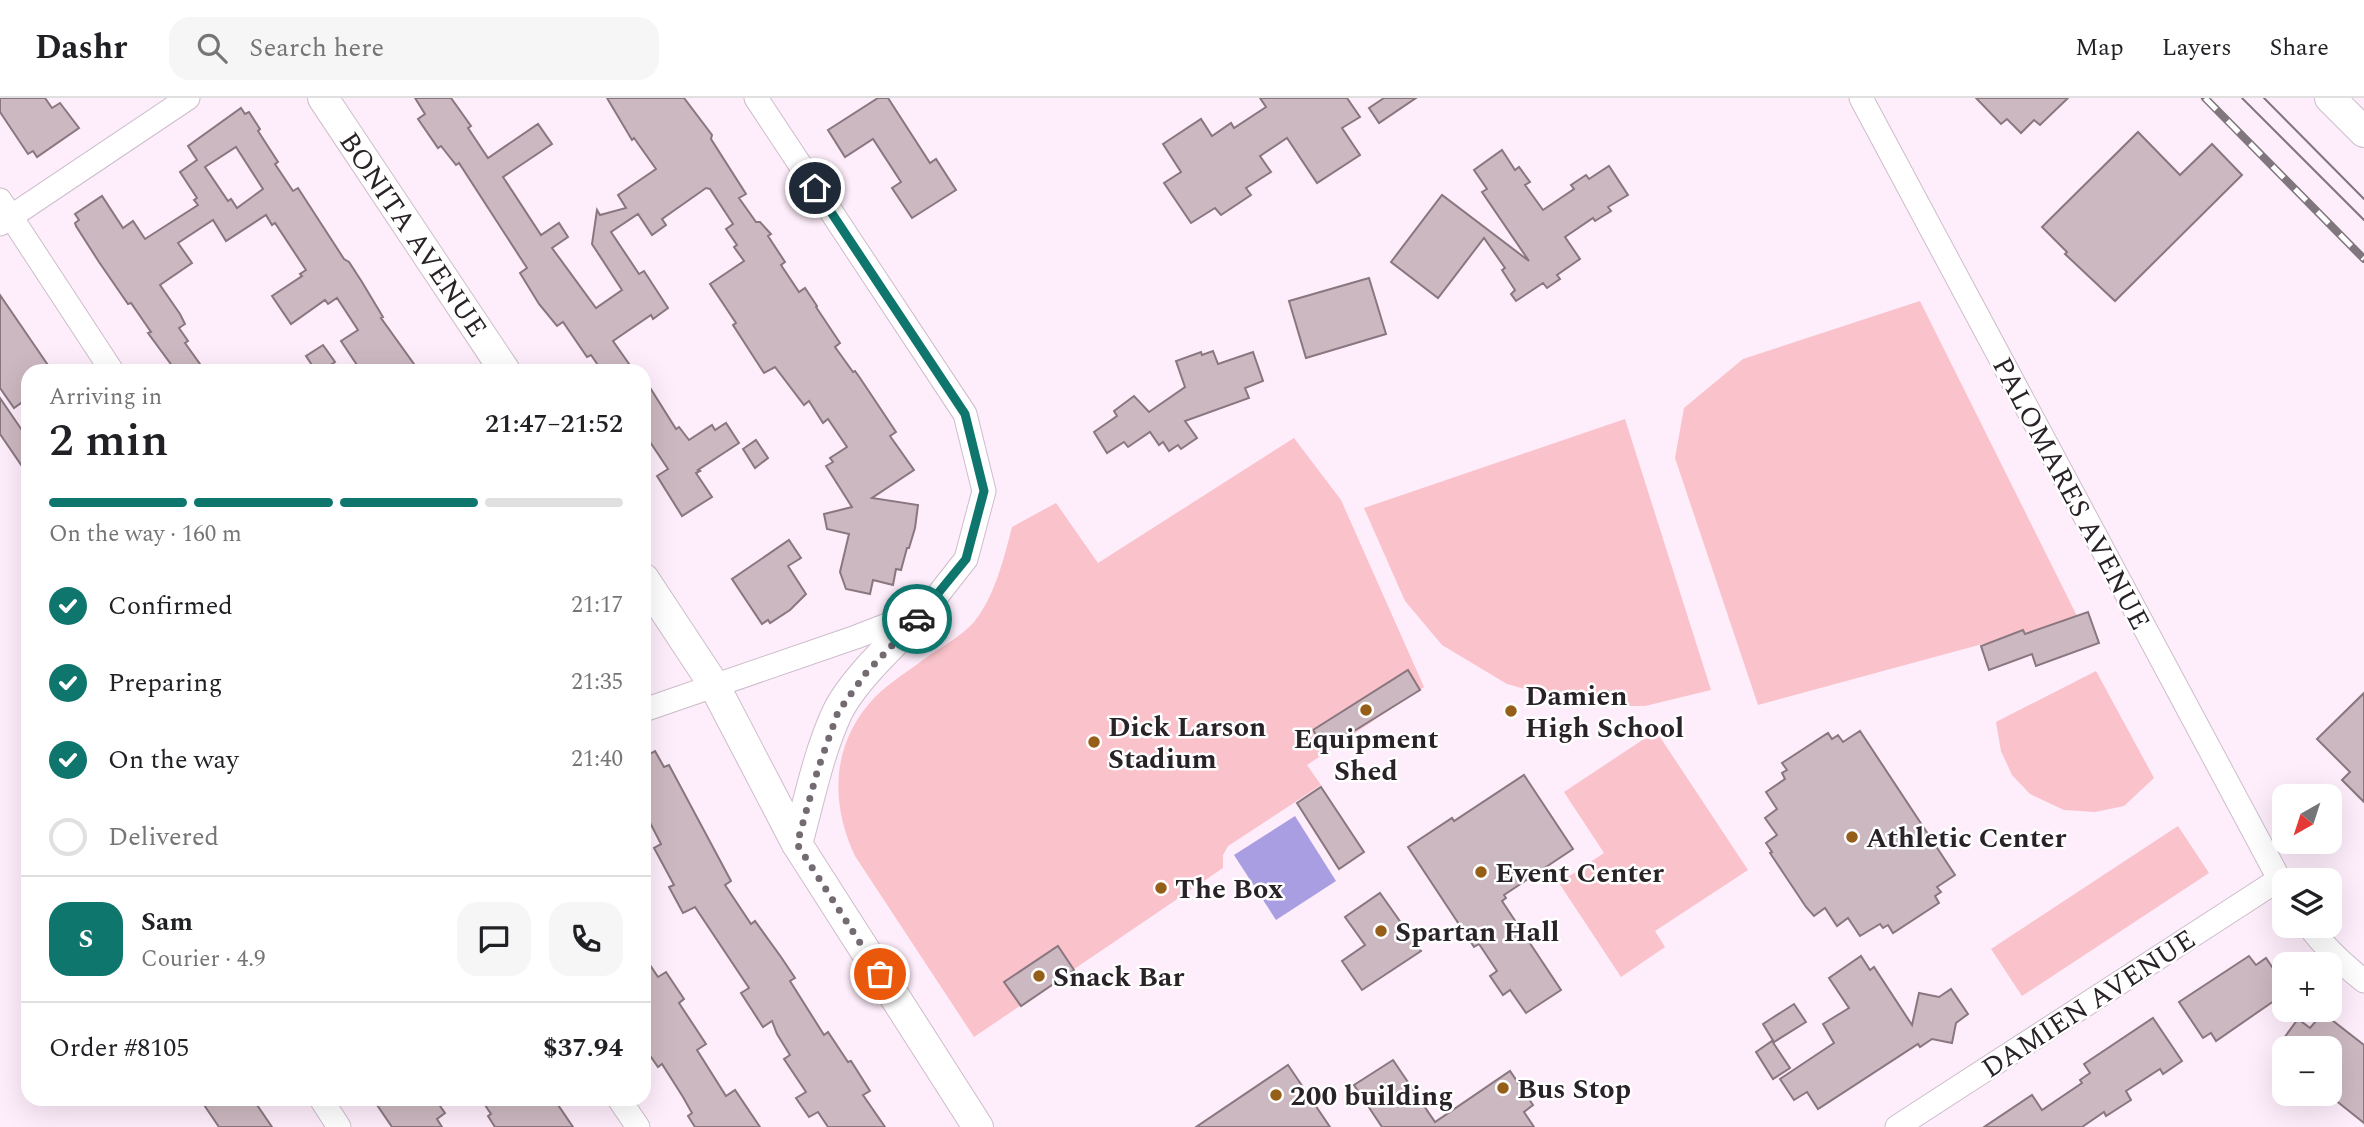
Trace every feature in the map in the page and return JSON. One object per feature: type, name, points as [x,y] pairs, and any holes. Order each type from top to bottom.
[{"type":"main road","name":"BONITA AVENUE","points":[[323,98],[500,364]]},
{"type":"main road","points":[[2330,98],[2364,132]]},
{"type":"main road","points":[[651,590],[714,685],[797,844],[978,1127]]},
{"type":"main road","points":[[797,844],[818,769],[838,712],[866,673],[926,610]]},
{"type":"street","points":[[107,364],[4,214],[188,98]]},
{"type":"street","name":"PALOMARES AVENUE","points":[[1861,98],[2272,868]]},
{"type":"street","points":[[651,708],[856,638],[926,610],[966,559],[984,491],[965,414],[760,99]]},
{"type":"street","name":"DAMIEN AVENUE","points":[[1897,1127],[2272,890]]},
{"type":"street","points":[[2318,938],[2364,981]]},
{"type":"street","points":[[326,1106],[339,1127]]},
{"type":"street","points":[[624,1106],[638,1127]]},
{"type":"shaded area","points":[[1920,301],[2078,618],[1758,705],[1675,458],[1684,408],[1743,359]]},
{"type":"shaded area","points":[[1625,419],[1711,690],[1645,706],[1586,706],[1507,684],[1442,645],[1405,601],[1364,508]]},
{"type":"shaded area","name":"Dick Larson Stadium","points":[[1294,438],[1341,500],[1424,687],[1307,765],[1321,785],[1228,846],[1223,855],[1223,868],[974,1037],[855,856],[841,814],[839,793],[839,773],[850,733],[875,697],[958,637],[974,622],[993,589],[1012,527],[1056,503],[1098,563]]},
{"type":"shaded area","points":[[2096,671],[2154,778],[2124,806],[2095,812],[2064,810],[2030,794],[2012,775],[2001,751],[1996,722]]},
{"type":"shaded area","points":[[1656,731],[1748,870],[1655,931],[1665,947],[1621,977],[1559,883],[1604,853],[1564,792]]},
{"type":"shaded area","points":[[1295,816],[1336,881],[1276,920],[1234,855]]},
{"type":"shaded area","points":[[2178,826],[2209,873],[2022,996],[1991,949]]},
{"type":"building","points":[[0,98],[45,98],[52,108],[60,103],[79,128],[37,157],[33,151],[28,154],[0,112]]},
{"type":"building","points":[[415,98],[451,98],[471,126],[468,128],[488,158],[538,124],[552,144],[503,177],[541,235],[559,223],[568,237],[552,248],[596,308],[622,290],[592,244],[597,210],[600,215],[626,208],[618,195],[656,169],[634,138],[632,140],[607,98],[684,98],[712,135],[711,139],[746,194],[739,198],[756,222],[760,222],[771,234],[768,236],[785,262],[781,265],[799,292],[805,288],[817,306],[840,343],[835,347],[853,372],[855,371],[896,432],[890,436],[914,470],[872,498],[918,505],[909,548],[901,570],[896,569],[893,585],[873,580],[870,594],[846,589],[840,572],[849,534],[827,529],[824,514],[852,507],[826,466],[833,462],[830,458],[847,447],[828,419],[823,423],[809,401],[804,405],[775,367],[764,373],[710,284],[744,261],[726,229],[733,224],[710,189],[706,188],[662,219],[666,225],[652,235],[638,214],[611,232],[639,274],[644,271],[668,308],[653,319],[651,315],[613,341],[629,364],[597,364],[591,355],[587,357],[563,322],[557,326],[539,304],[520,273],[527,268],[459,163],[456,165],[441,146],[438,148],[418,119],[425,114]]},
{"type":"building","points":[[878,98],[888,98],[930,163],[936,159],[956,190],[912,218],[892,188],[901,182],[873,139],[845,157],[828,130]]},
{"type":"building","points":[[1260,98],[1347,98],[1360,117],[1342,128],[1360,155],[1317,183],[1287,138],[1260,156],[1271,172],[1246,188],[1251,195],[1221,215],[1215,208],[1191,223],[1164,183],[1181,172],[1163,144],[1201,119],[1212,136],[1231,123],[1234,128],[1266,107]]},
{"type":"building","points":[[1384,98],[1416,98],[1379,123],[1369,108]]},
{"type":"building","points":[[1976,98],[2068,98],[2040,125],[2034,120],[2021,133],[2007,119],[2001,124]]},
{"type":"building","points":[[241,108],[245,114],[249,112],[278,162],[275,164],[293,191],[298,188],[362,282],[383,317],[381,318],[414,364],[356,364],[341,341],[358,330],[337,298],[328,304],[325,300],[291,324],[272,296],[302,276],[300,274],[306,270],[275,223],[272,225],[266,215],[226,241],[213,220],[178,243],[192,263],[160,285],[180,314],[185,324],[179,328],[188,341],[185,343],[200,364],[171,364],[148,333],[151,332],[131,303],[128,304],[99,262],[76,226],[75,223],[79,220],[75,214],[102,196],[123,228],[133,221],[145,239],[198,205],[194,200],[197,198],[180,172],[197,160],[188,146]],"holes":[[[236,147],[263,189],[237,208],[231,199],[228,201],[205,167]]]},
{"type":"building","points":[[2138,132],[2180,175],[2212,144],[2242,175],[2115,301],[2065,254],[2067,252],[2042,227]]},
{"type":"building","points":[[1502,150],[1515,170],[1519,167],[1530,182],[1525,185],[1543,210],[1574,189],[1571,185],[1586,175],[1589,179],[1609,166],[1628,195],[1608,207],[1611,211],[1595,221],[1593,218],[1565,237],[1580,259],[1557,275],[1560,279],[1547,288],[1543,283],[1516,301],[1511,294],[1515,290],[1502,270],[1505,268],[1484,238],[1438,298],[1391,262],[1442,195],[1529,261],[1482,192],[1487,189],[1474,170]]},
{"type":"building","points":[[1369,278],[1386,334],[1306,358],[1289,301]]},
{"type":"building","points":[[0,295],[47,364],[21,364],[21,403],[14,408],[0,388]]},
{"type":"building","points":[[323,345],[335,362],[311,364],[306,356]]},
{"type":"building","points":[[1213,351],[1218,364],[1253,352],[1263,381],[1245,388],[1249,398],[1185,421],[1197,438],[1181,449],[1178,445],[1169,451],[1163,442],[1159,445],[1150,432],[1128,447],[1124,442],[1107,453],[1094,432],[1117,416],[1114,411],[1134,396],[1149,412],[1185,387],[1176,361],[1201,352],[1202,355]]},
{"type":"building","points":[[651,389],[676,429],[679,427],[689,440],[712,425],[715,430],[726,423],[739,443],[698,470],[700,471],[696,473],[712,497],[682,516],[657,476],[668,469],[651,444]]},
{"type":"building","points":[[0,398],[21,429],[21,465],[0,434]]},
{"type":"building","points":[[756,440],[768,458],[755,468],[743,449]]},
{"type":"building","points":[[789,540],[801,558],[788,566],[806,594],[790,610],[770,623],[768,620],[762,624],[732,579]]},
{"type":"building","points":[[2088,612],[2099,643],[2036,666],[2032,654],[1989,670],[1981,646],[2023,630],[2025,634]]},
{"type":"building","name":"Equipment Shed","points":[[1408,670],[1420,690],[1325,749],[1313,730]]},
{"type":"building","points":[[2364,693],[2364,802],[2342,780],[2350,772],[2317,739]]},
{"type":"building","name":"Athletic Center","points":[[1860,731],[1955,875],[1937,887],[1941,892],[1935,896],[1939,903],[1893,933],[1888,925],[1883,928],[1880,924],[1860,936],[1848,918],[1837,926],[1825,908],[1814,916],[1806,907],[1770,853],[1772,852],[1766,843],[1777,835],[1765,818],[1777,809],[1766,792],[1785,779],[1782,773],[1787,770],[1782,763],[1828,733],[1832,739],[1838,735],[1843,742]]},
{"type":"building","points":[[655,751],[664,767],[669,765],[731,881],[725,885],[751,924],[755,921],[795,978],[790,981],[824,1035],[828,1032],[848,1062],[851,1061],[870,1091],[863,1095],[885,1127],[828,1127],[818,1112],[809,1117],[796,1098],[806,1092],[784,1059],[790,1055],[772,1021],[763,1027],[741,993],[749,988],[695,907],[683,913],[669,887],[674,885],[654,848],[661,844],[651,825],[651,753]]},
{"type":"building","name":"Event Center","points":[[1524,775],[1573,849],[1504,895],[1506,898],[1502,901],[1561,990],[1526,1013],[1510,990],[1503,995],[1490,976],[1497,971],[1479,944],[1474,947],[1408,847],[1452,818],[1454,821]]},
{"type":"building","points":[[1321,787],[1364,852],[1339,869],[1297,803]]},
{"type":"building","name":"Spartan Hall","points":[[1380,893],[1421,951],[1362,990],[1342,961],[1365,945],[1345,917]]},
{"type":"building","name":"Snack Bar","points":[[1058,946],[1074,970],[1021,1006],[1004,982]]},
{"type":"building","points":[[1861,956],[1870,970],[1874,967],[1912,1025],[1919,993],[1939,997],[1951,989],[1968,1014],[1956,1023],[1952,1043],[1932,1039],[1920,1047],[1918,1044],[1818,1109],[1807,1092],[1794,1100],[1780,1079],[1834,1043],[1823,1024],[1849,1008],[1829,978]]},
{"type":"building","points":[[2249,956],[2256,965],[2266,958],[2272,967],[2272,1002],[2216,1041],[2211,1033],[2203,1038],[2179,1002]]},
{"type":"building","points":[[651,966],[658,977],[666,972],[684,999],[679,1003],[706,1044],[697,1050],[726,1096],[735,1090],[760,1127],[695,1127],[688,1116],[692,1113],[683,1097],[662,1064],[658,1067],[651,1057]]},
{"type":"building","points":[[1794,1004],[1806,1022],[1774,1042],[1763,1024]]},
{"type":"building","points":[[2153,1018],[2182,1061],[2163,1074],[2160,1069],[2126,1091],[2131,1100],[2106,1116],[2104,1112],[2082,1127],[1984,1127],[2032,1095],[2042,1110],[2082,1083],[2080,1080],[2090,1073],[2084,1064]]},
{"type":"building","points":[[2296,1022],[2302,1022],[2310,1028],[2315,1022],[2335,1022],[2364,1045],[2364,1123],[2342,1105],[2342,1036],[2285,1036]]},
{"type":"building","points":[[1772,1041],[1790,1068],[1773,1079],[1756,1052]]},
{"type":"building","points":[[1393,1060],[1435,1122],[1510,1071],[1533,1105],[1524,1112],[1534,1127],[1382,1127],[1354,1085]]},
{"type":"building","name":"200 building","points":[[1288,1065],[1330,1127],[1196,1127]]},
{"type":"building","points":[[205,1106],[258,1106],[272,1127],[219,1127]]},
{"type":"building","points":[[378,1106],[440,1106],[445,1113],[437,1119],[442,1127],[392,1127]]},
{"type":"building","points":[[486,1106],[559,1106],[573,1127],[495,1127],[488,1116],[491,1114]]},
{"type":"tram line","points":[[2242,98],[2364,220]]},
{"type":"tram line","points":[[2264,98],[2364,199]]},
{"type":"railway","points":[[2205,98],[2364,259]]},
{"type":"way so far","points":[[880,974],[797,844],[818,769],[838,712],[866,673],[917,619]]},
{"type":"place","name":"Equipment Shed","points":[[1366,710]]},
{"type":"place","name":"Damien High School","points":[[1511,711]]},
{"type":"place","name":"Dick Larson Stadium","points":[[1094,742]]},
{"type":"place","name":"Athletic Center","points":[[1852,837]]},
{"type":"place","name":"Event Center","points":[[1481,872]]},
{"type":"place","name":"The Box","points":[[1161,888]]},
{"type":"place","name":"Spartan Hall","points":[[1381,931]]},
{"type":"place","name":"Snack Bar","points":[[1039,976]]},
{"type":"place","name":"Bus Stop","points":[[1503,1088]]},
{"type":"place","name":"200 building","points":[[1276,1095]]},
{"type":"route","points":[[815,188],[965,414],[984,491],[966,559],[917,619]]}]
